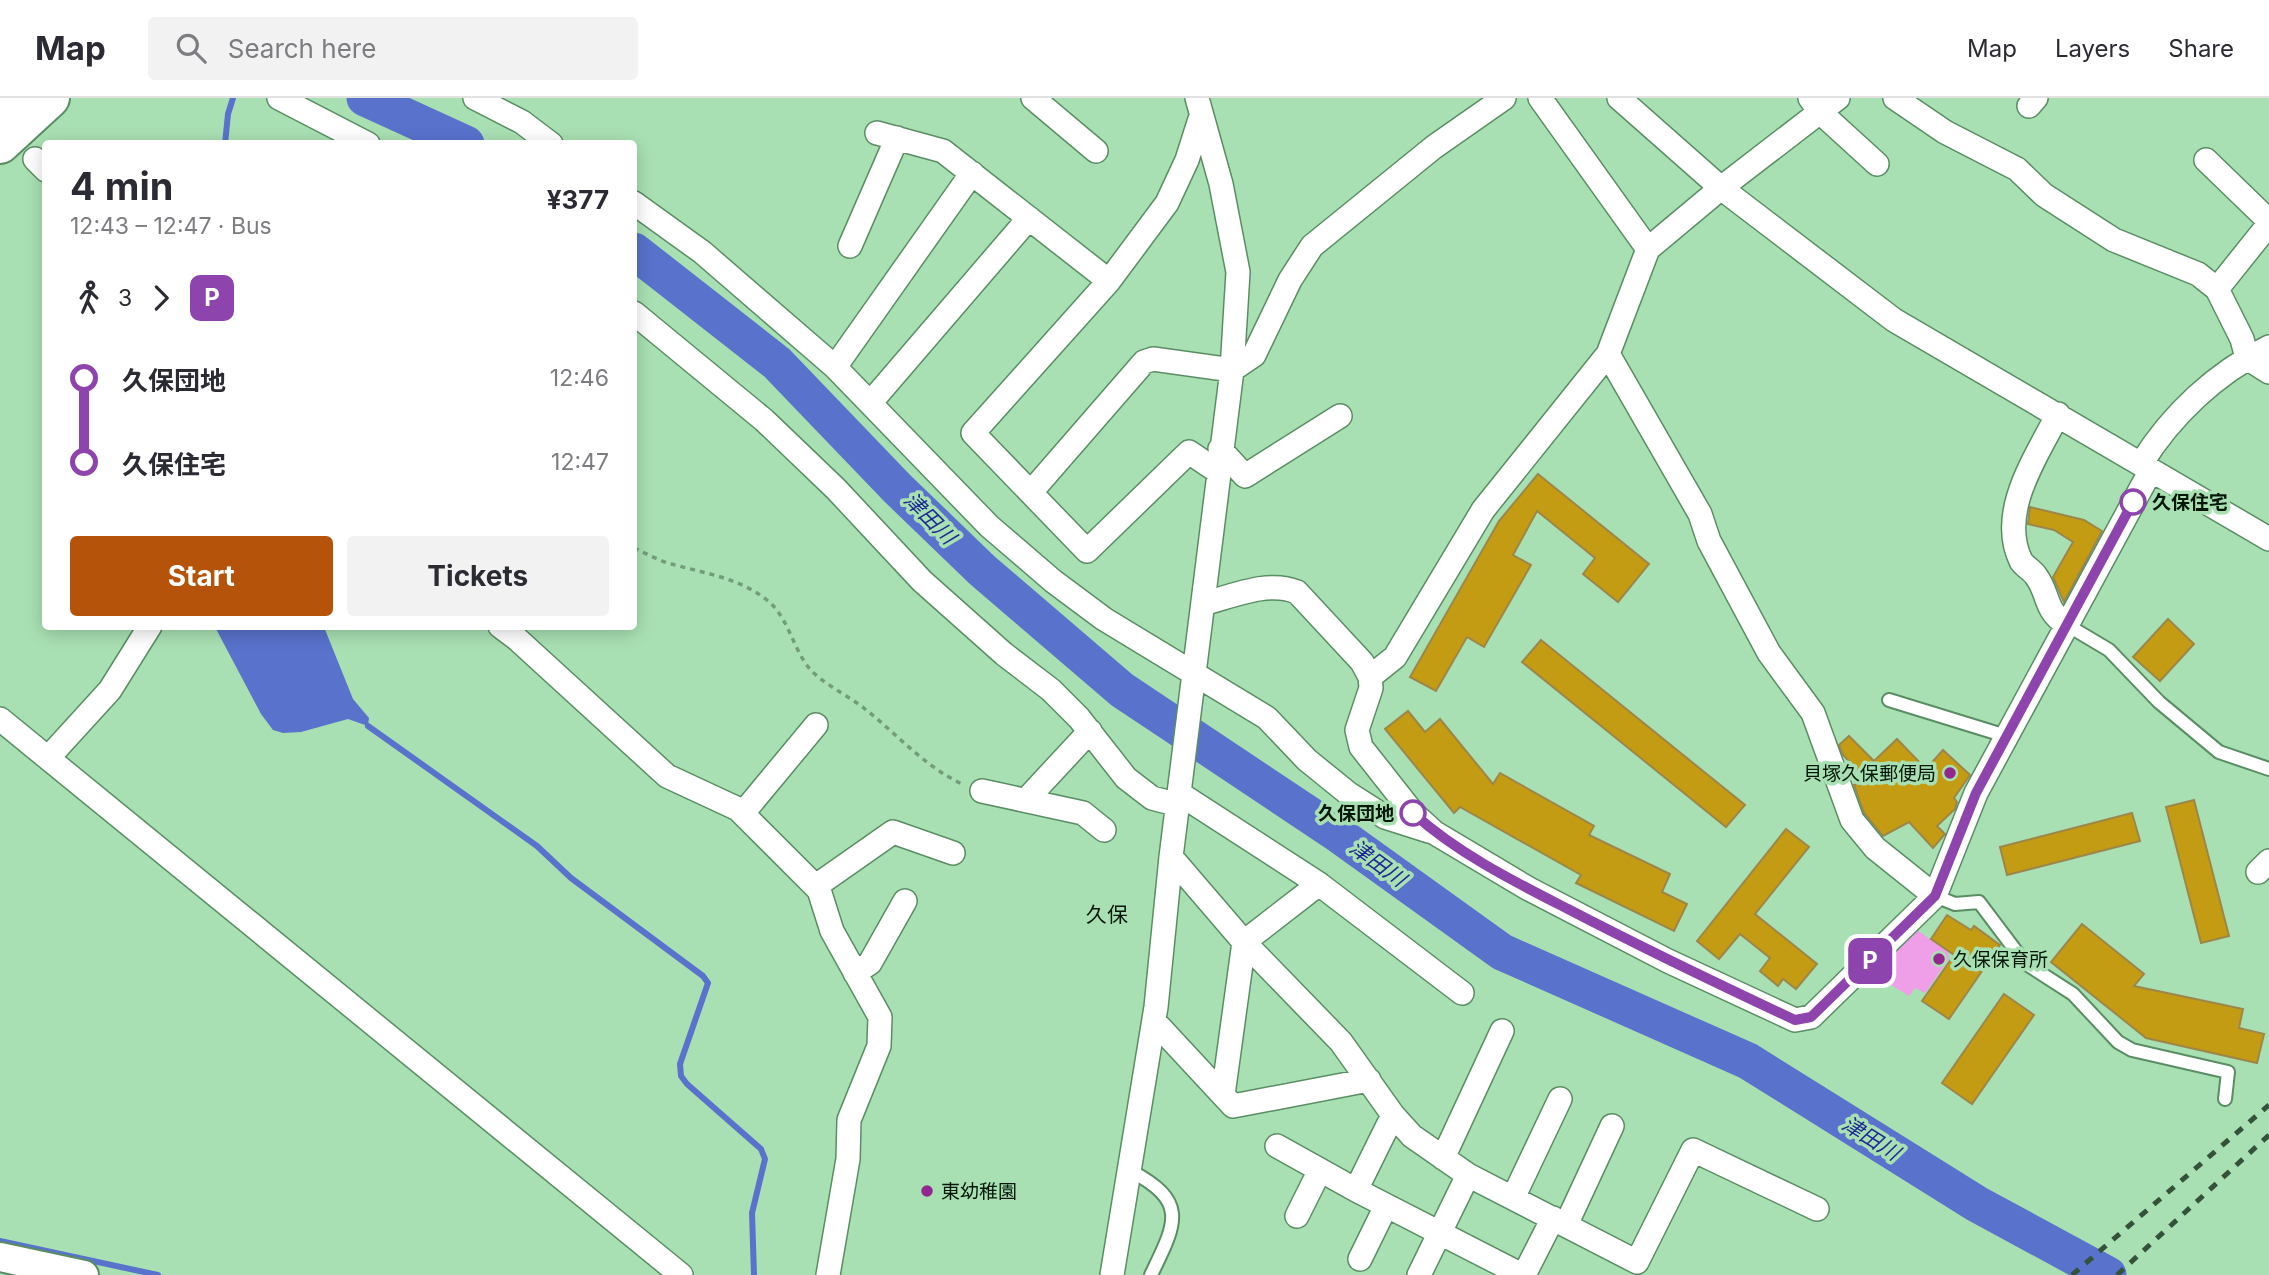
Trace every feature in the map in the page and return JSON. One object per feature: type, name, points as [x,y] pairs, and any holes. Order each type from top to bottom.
[{"type":"highway","points":[[0,103],[6,98]]},
{"type":"highway","points":[[0,144],[50,98]]},
{"type":"street","points":[[279,98],[360,140]]},
{"type":"street","points":[[475,98],[522,122],[546,140]]},
{"type":"street","points":[[1033,98],[1096,151]]},
{"type":"street","points":[[1031,492],[1144,362],[1153,359],[1231,370],[1254,355],[1290,280],[1312,246],[1434,147],[1504,98]]},
{"type":"street","points":[[1540,98],[1648,249]]},
{"type":"street","points":[[1895,98],[1945,132],[2017,169],[2045,195],[2114,240],[2198,274],[2217,289],[2242,339],[2247,358],[2269,372]]},
{"type":"street","points":[[1621,99],[1721,188],[1894,320],[2269,539]]},
{"type":"street","points":[[1370,677],[1395,657],[1483,510],[1608,354],[1648,249],[1823,103],[1877,164]]},
{"type":"street","points":[[1112,1275],[1154,1021],[1171,858],[1231,370],[1238,272],[1222,184],[1199,107]]},
{"type":"street","points":[[1199,107],[1187,160],[1167,203],[1109,281],[973,433],[1087,551],[1189,452],[1219,460],[1245,476],[1340,416]]},
{"type":"street","points":[[850,246],[887,135],[943,151],[1109,281]]},
{"type":"street","points":[[2206,160],[2269,223],[2217,289]]},
{"type":"street","points":[[835,367],[972,173]]},
{"type":"street","points":[[637,205],[702,252],[835,367],[989,526],[1053,581],[1104,620],[1266,718],[1307,760],[1385,817],[1435,833]]},
{"type":"street","points":[[871,402],[1029,218]]},
{"type":"street","points":[[637,315],[764,419],[836,489],[922,581],[1004,654],[1051,690],[1090,731],[1126,778],[1152,798],[1180,800],[1319,884],[1462,993]]},
{"type":"street","points":[[1203,604],[1266,588],[1283,586],[1297,592],[1362,662],[1370,677],[1371,688],[1357,730],[1361,747],[1413,813],[1435,833],[1541,895],[1668,961],[1795,1020],[1811,1017],[1935,896],[1976,793],[2067,625],[2146,467],[2152,446],[2192,400],[2247,358],[2269,348]]},
{"type":"street","points":[[1608,354],[1700,514],[1709,541],[1769,653],[1813,713],[1852,820],[1875,848],[1935,896]]},
{"type":"street","points":[[2058,414],[2014,512],[2015,539],[2022,562],[2037,577],[2046,603],[2056,618],[2067,625]]},
{"type":"street","points":[[48,758],[110,690],[148,630]]},
{"type":"street","points":[[505,630],[667,776],[738,808],[819,890],[832,931],[880,1017],[879,1046],[849,1120],[848,1159],[828,1275]]},
{"type":"street","points":[[0,719],[681,1275]]},
{"type":"street","points":[[743,813],[816,726]]},
{"type":"street","points":[[1026,800],[1090,731]]},
{"type":"street","points":[[982,791],[1083,813],[1104,830]]},
{"type":"street","points":[[816,886],[893,832],[953,853]]},
{"type":"street","points":[[1171,858],[1244,942],[1341,1042],[1393,1115],[1412,1136],[1468,1175],[1637,1262],[1693,1150],[1817,1209]]},
{"type":"street","points":[[1223,1095],[1244,942],[1319,884]]},
{"type":"street","points":[[855,973],[870,963],[905,901]]},
{"type":"street","points":[[1154,1021],[1233,1106],[1370,1080]]},
{"type":"street","points":[[1443,1158],[1502,1031]]},
{"type":"street","points":[[1513,1198],[1560,1099]]},
{"type":"street","points":[[1356,1190],[1393,1115]]},
{"type":"street","points":[[1277,1146],[1386,1206],[1523,1275],[1559,1222],[1612,1126]]},
{"type":"street","points":[[1297,1216],[1320,1170]]},
{"type":"street","points":[[1419,1275],[1468,1175]]},
{"type":"street","points":[[1360,1259],[1386,1206]]},
{"type":"street","points":[[0,1257],[84,1275]]},
{"type":"lane","points":[[2067,625],[2109,650],[2159,702],[2219,752],[2269,769]]},
{"type":"lane","points":[[1889,700],[2006,736]]},
{"type":"lane","points":[[1935,896],[1955,904],[1979,902],[2025,963],[2073,994],[2118,1042],[2132,1050],[2228,1072],[2225,1099]]},
{"type":"lane","points":[[1131,1171],[1153,1183],[1164,1194],[1174,1211],[1171,1235],[1151,1275]]},
{"type":"path","points":[[637,549],[665,562],[724,577],[750,588],[769,602],[784,620],[801,658],[813,671],[865,708],[937,771],[982,791]]},
{"type":"shaded area","points":[[1917,930],[1948,952],[1949,959],[1925,993],[1915,988],[1909,996],[1872,973]]},
{"type":"water","points":[[217,630],[325,630],[353,699],[369,718],[368,726],[348,719],[301,732],[283,733],[273,730],[261,714]]},
{"type":"building","points":[[1538,474],[1649,564],[1618,602],[1583,574],[1595,558],[1537,511],[1513,555],[1531,565],[1484,647],[1467,637],[1436,691],[1410,677],[1499,521]]},
{"type":"building","points":[[2030,507],[2084,520],[2102,531],[2064,602],[2053,577],[2073,542],[2054,530],[2028,524]]},
{"type":"building","points":[[2168,619],[2194,644],[2160,681],[2133,657]]},
{"type":"building","points":[[1541,640],[1745,805],[1726,827],[1522,662]]},
{"type":"building","points":[[1408,711],[1425,732],[1440,719],[1493,784],[1500,773],[1594,826],[1589,835],[1670,874],[1662,892],[1687,904],[1674,931],[1576,883],[1581,875],[1460,807],[1454,813],[1385,729]]},
{"type":"building","points":[[1849,736],[1874,761],[1897,739],[1926,769],[1943,750],[1970,775],[1954,798],[1957,802],[1955,809],[1937,826],[1945,834],[1933,848],[1909,822],[1883,836],[1864,813],[1854,785],[1866,779],[1843,755],[1839,745]]},
{"type":"building","points":[[2194,800],[2229,936],[2201,943],[2166,807]]},
{"type":"building","points":[[2132,813],[2140,841],[2007,875],[2000,847]]},
{"type":"building","points":[[1786,829],[1809,847],[1755,914],[1817,964],[1796,989],[1783,979],[1778,986],[1760,971],[1770,958],[1740,934],[1719,959],[1697,941]]},
{"type":"building","points":[[1947,915],[1971,930],[1974,926],[2000,945],[1949,1019],[1922,1001],[1954,955],[1931,939]]},
{"type":"building","points":[[2082,924],[2144,974],[2134,986],[2243,1009],[2239,1028],[2264,1034],[2257,1063],[2146,1038],[2051,962]]},
{"type":"building","points":[[2004,994],[2034,1015],[1972,1104],[1942,1083]]},
{"type":"waterway","points":[[225,140],[233,98]]},
{"type":"waterway","name":"津田川","points":[[365,98],[457,140]]},
{"type":"waterway","name":"津田川","points":[[637,253],[777,363],[897,488],[982,570],[1122,690],[1335,832],[1502,952],[1748,1061],[1977,1204],[2108,1275]]},
{"type":"waterway","points":[[368,726],[537,846],[571,878],[703,976],[708,983],[680,1064],[681,1076],[761,1149],[765,1159],[752,1213],[754,1275]]},
{"type":"waterway","points":[[0,1241],[158,1275]]},
{"type":"railway","points":[[2072,1275],[2269,1105]]},
{"type":"railway","points":[[2117,1275],[2269,1135]]},
{"type":"bus line","name":"P","points":[[1413,813],[1435,833],[1529,889],[1668,961],[1795,1020],[1811,1017],[1935,896],[1976,793],[2133,502]]},
{"type":"place","name":"久保住宅","points":[[2133,502]]},
{"type":"place","name":"貝塚久保郵便局","points":[[1950,773]]},
{"type":"place","name":"久保団地","points":[[1413,813]]},
{"type":"place","name":"久保保育所","points":[[1939,959]]},
{"type":"place","name":"東幼稚園","points":[[927,1191]]},
{"type":"district","name":"久保","points":[[1107,914]]}]
